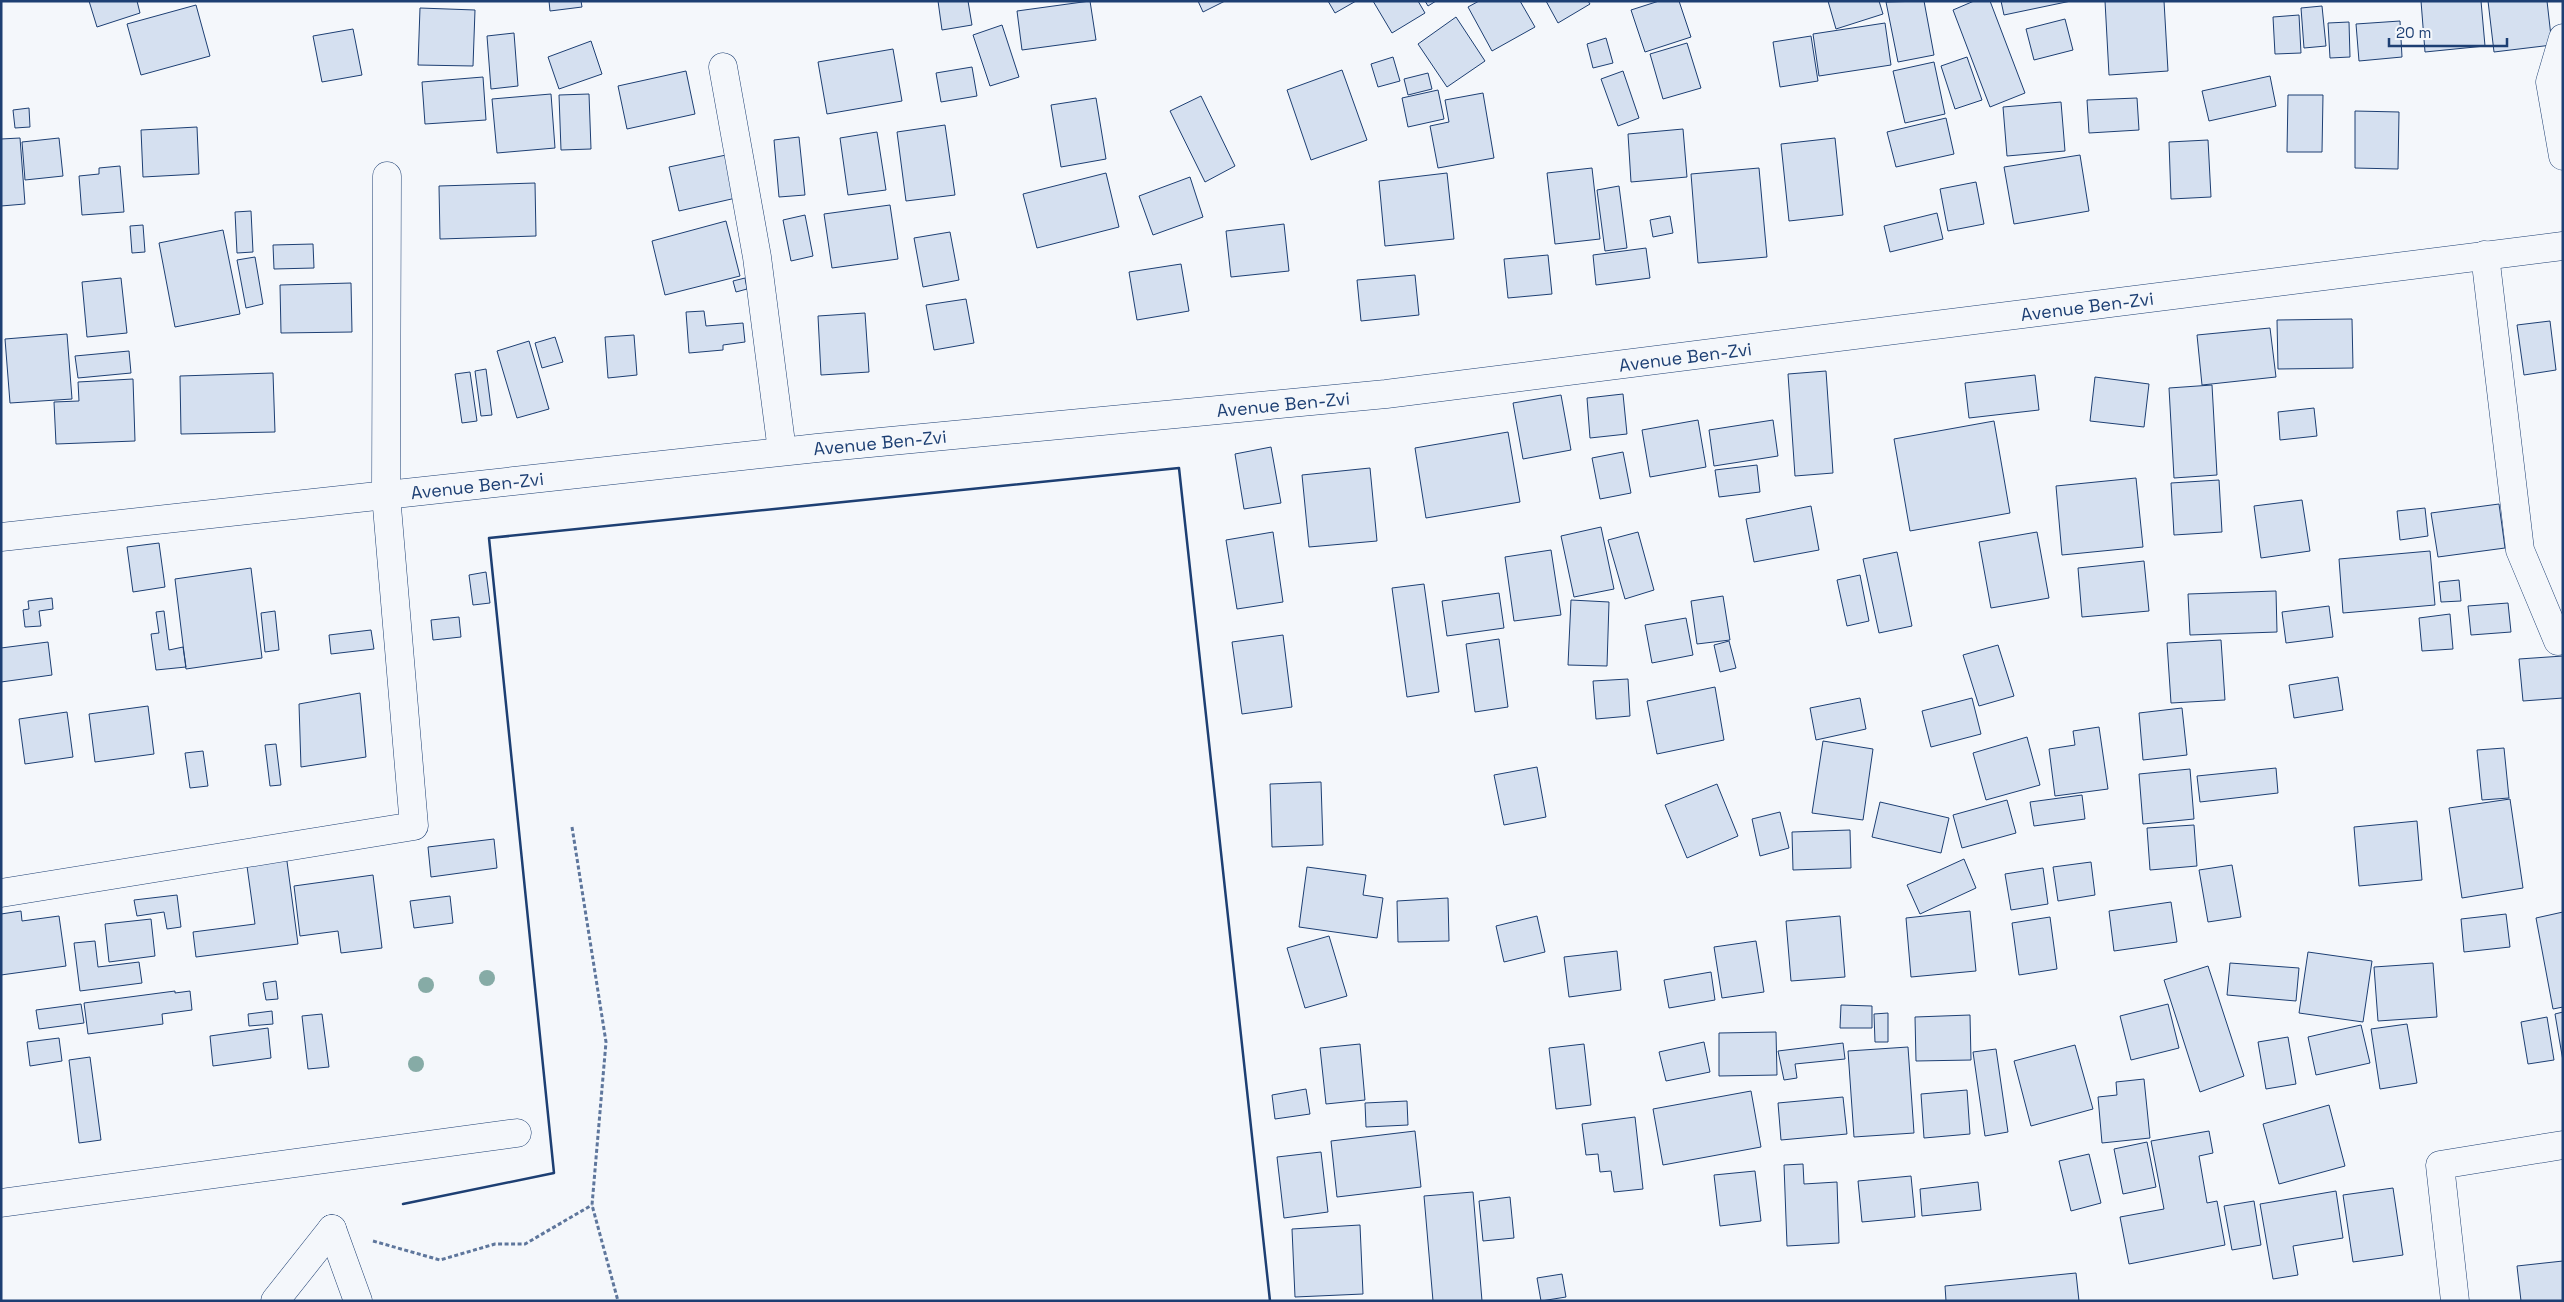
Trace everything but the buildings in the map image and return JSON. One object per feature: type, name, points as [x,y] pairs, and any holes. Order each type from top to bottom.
[{"type":"street","points":[[2563,38],[2550,82],[2563,156]]},
{"type":"street","points":[[722,67],[757,257],[782,451]]},
{"type":"street","points":[[1,893],[414,826],[386,495],[387,176]]},
{"type":"street","name":"Avenue Ben-Zvi","points":[[1,537],[782,451],[1386,394],[2485,254],[2563,246]]},
{"type":"street","points":[[2485,254],[2520,550],[2558,641]]},
{"type":"street","points":[[1,1202],[517,1133]]},
{"type":"street","points":[[2455,1301],[2440,1165],[2563,1145]]},
{"type":"street","points":[[275,1301],[332,1229]]},
{"type":"street","points":[[332,1229],[358,1301]]},
{"type":"path","points":[[572,827],[606,1042],[592,1205],[618,1301]]},
{"type":"path","points":[[332,1229],[440,1260],[495,1244],[525,1244],[592,1205]]},
{"type":"wall","points":[[403,1204],[554,1173],[489,538],[1179,468],[1270,1301]]}]
